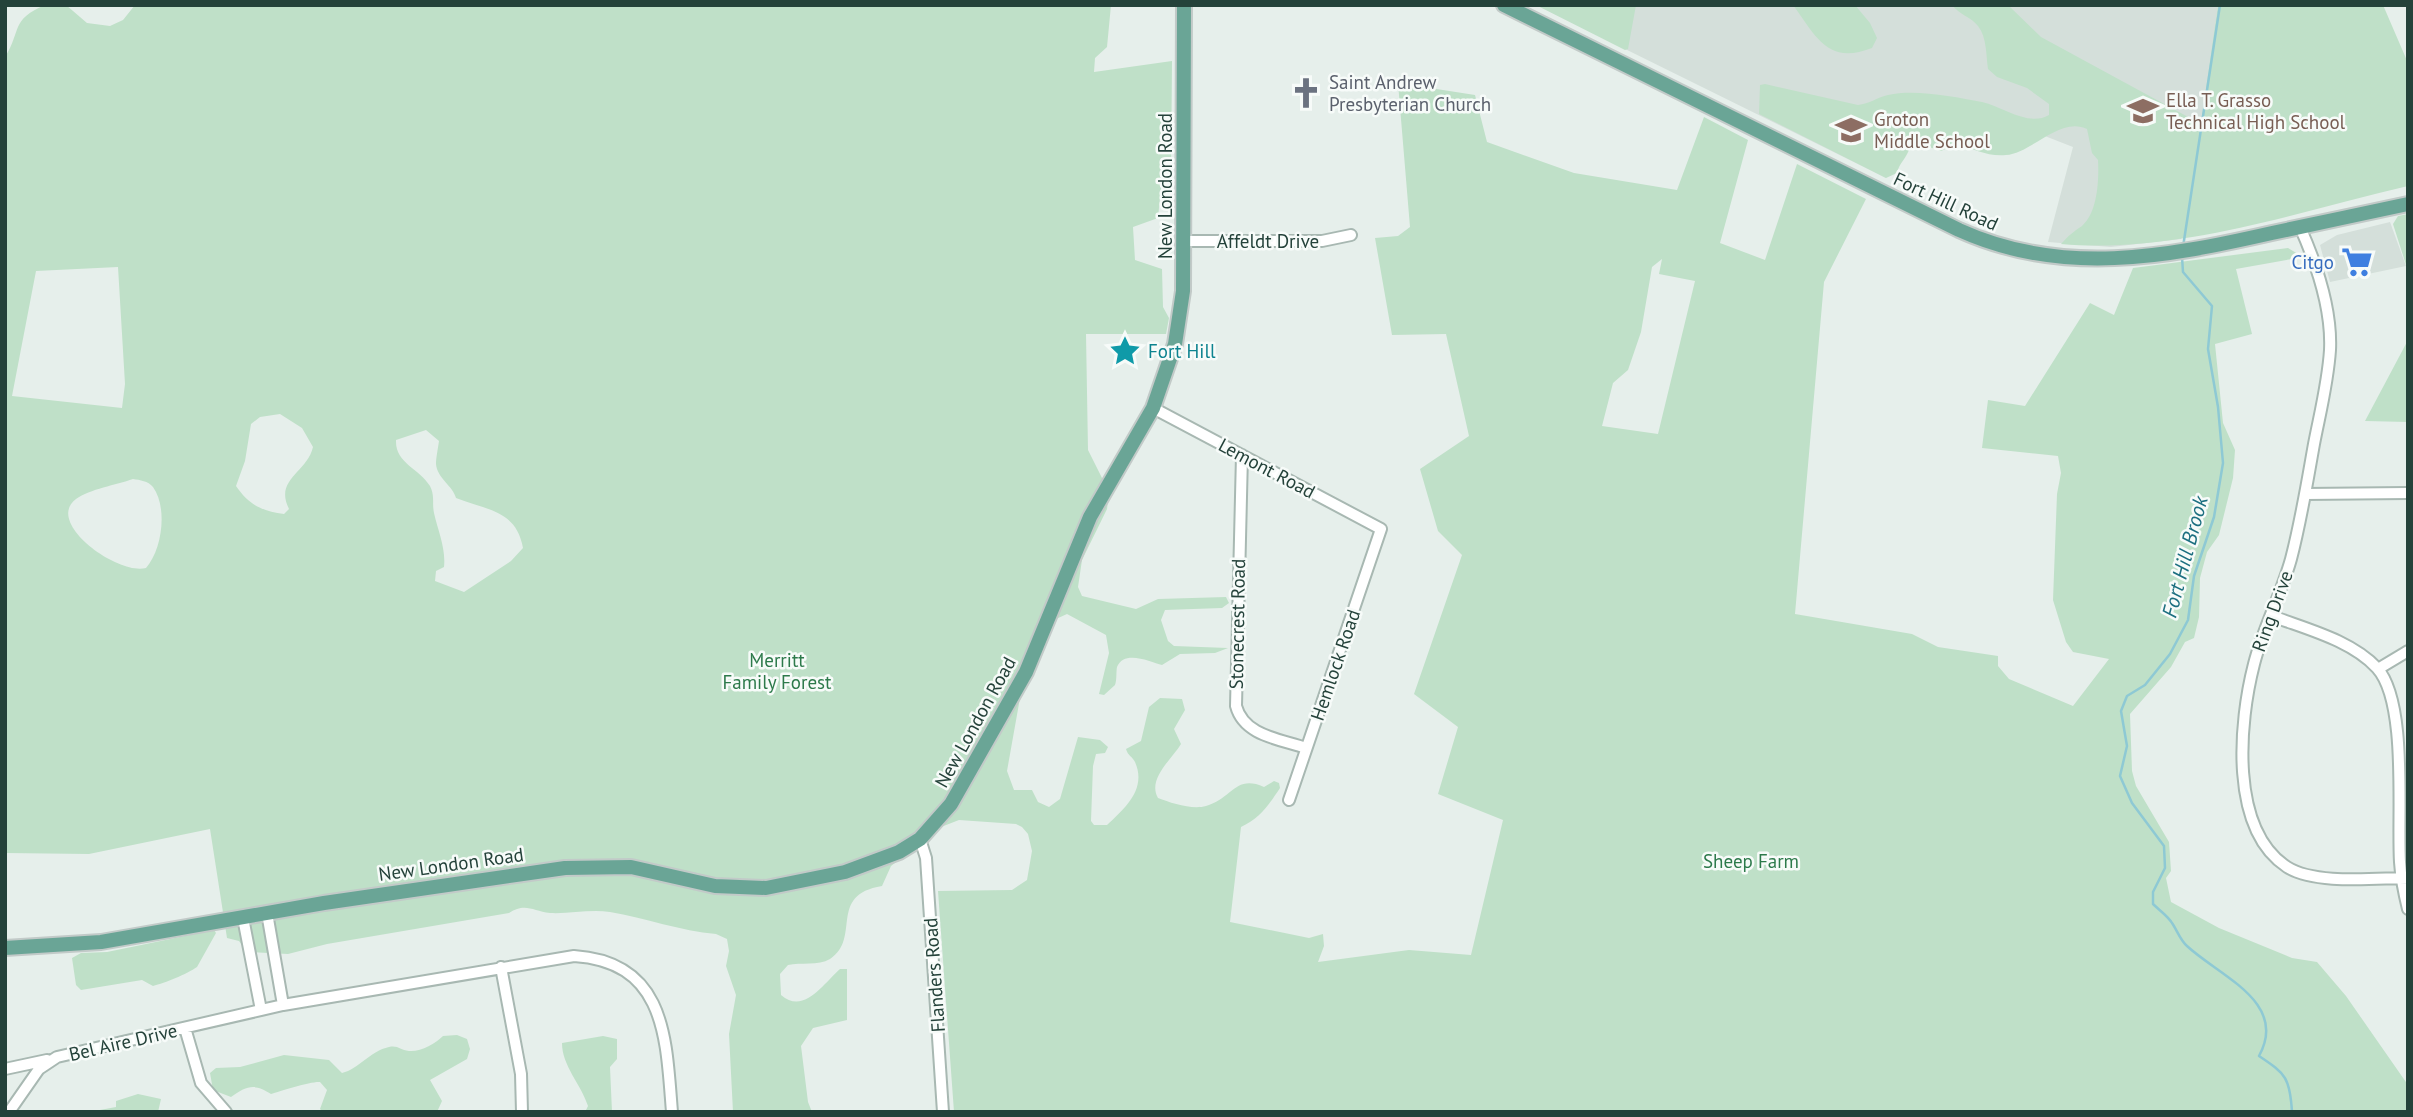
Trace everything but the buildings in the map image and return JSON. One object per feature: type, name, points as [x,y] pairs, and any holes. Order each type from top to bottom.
[{"type":"main road","points":[[1184,5],[1185,47]]},
{"type":"main road","points":[[1185,47],[1190,5]]},
{"type":"main road","name":"Fort Hill Road","points":[[1504,5],[1990,243],[2027,254],[2078,260],[2133,259],[2192,250],[2408,204]]},
{"type":"main road","name":"New London Road","points":[[5,948],[79,945],[267,913],[587,866],[631,867],[715,887],[766,888],[863,866],[899,852],[920,839],[967,782],[1004,713],[1045,630],[1090,517],[1153,408],[1165,380],[1181,316],[1185,47]]},
{"type":"street","name":"Ring Drive","points":[[2300,227],[2323,290],[2330,341],[2305,494],[2290,561],[2255,662],[2245,715],[2244,776],[2256,830],[2269,852],[2289,869],[2321,877],[2404,878]]},
{"type":"street","name":"Affeldt Drive","points":[[1184,241],[1322,241],[1351,235]]},
{"type":"street","name":"Lemont Road","points":[[1153,408],[1381,530]]},
{"type":"street","name":"Stonecrest Road","points":[[1242,455],[1236,706],[1240,720],[1248,728],[1306,748]]},
{"type":"street","points":[[2305,494],[2408,493]]},
{"type":"street","name":"Hemlock Road","points":[[1289,800],[1381,530]]},
{"type":"street","points":[[2272,616],[2350,648],[2378,669],[2387,683],[2395,711],[2408,909]]},
{"type":"street","points":[[2378,669],[2408,651]]},
{"type":"street","name":"Flanders Road","points":[[920,839],[926,858],[943,1112]]},
{"type":"street","points":[[267,913],[283,1005]]},
{"type":"street","points":[[243,918],[261,1010]]},
{"type":"street","name":"Bel Aire Drive","points":[[9,1112],[41,1066],[57,1057],[283,1005],[574,956],[603,960],[627,972],[649,994],[666,1037],[672,1112]]},
{"type":"street","points":[[501,967],[521,1074],[522,1112]]},
{"type":"street","points":[[185,1028],[201,1083],[226,1112]]},
{"type":"street","points":[[5,1069],[57,1057]]},
{"type":"shaded area","name":"Groton Middle School","points":[[1536,5],[2218,5],[2206,98],[2181,239],[2111,247],[2048,242],[2073,147],[2004,120],[1922,106],[1886,178]]},
{"type":"shaded area","points":[[2390,222],[2406,266],[2330,282],[2320,245],[2337,235]]},
{"type":"green space","points":[[45,5],[66,5],[87,23],[110,26],[123,20],[135,5],[1111,5],[1107,47],[1095,58],[1094,72],[1172,61],[1171,173],[1162,177],[1158,218],[1133,227],[1135,260],[1162,269],[1163,307],[1169,318],[1166,334],[1086,334],[1088,450],[1109,492],[1107,509],[1082,560],[1078,587],[1082,596],[1136,609],[1158,599],[1226,597],[1229,603],[1222,608],[1165,610],[1161,620],[1168,641],[1174,646],[1228,648],[1215,653],[1180,654],[1162,665],[1138,658],[1125,659],[1117,667],[1115,685],[1104,695],[1099,694],[1109,653],[1106,635],[1067,614],[1056,619],[1020,698],[1007,771],[1014,790],[1032,790],[1038,802],[1049,807],[1060,799],[1078,737],[1100,740],[1108,747],[1105,753],[1096,754],[1093,766],[1091,821],[1094,825],[1107,825],[1127,805],[1136,789],[1138,772],[1126,749],[1141,741],[1149,707],[1160,698],[1182,699],[1185,710],[1174,729],[1181,744],[1158,777],[1155,791],[1158,798],[1200,807],[1215,803],[1240,785],[1254,784],[1264,787],[1274,781],[1279,783],[1280,788],[1263,811],[1241,827],[1230,922],[1309,938],[1323,934],[1324,946],[1318,962],[1409,950],[1471,955],[1503,820],[1438,794],[1458,727],[1414,694],[1462,555],[1438,531],[1420,469],[1469,436],[1446,334],[1392,335],[1375,238],[1398,236],[1410,227],[1398,83],[1475,95],[1487,142],[1574,173],[1677,190],[1704,117],[1748,140],[1720,243],[1765,260],[1797,164],[1866,199],[1824,282],[1795,614],[1912,634],[1938,647],[1998,656],[1998,666],[2009,679],[2073,706],[2109,659],[2073,652],[2066,642],[2053,600],[2057,494],[2061,473],[2058,456],[1982,448],[1988,400],[2025,406],[2090,303],[2114,315],[2133,268],[2288,248],[2303,257],[2236,269],[2252,334],[2215,344],[2223,423],[2235,450],[2233,478],[2219,535],[2207,552],[2200,578],[2199,617],[2194,638],[2185,642],[2171,667],[2130,714],[2132,771],[2136,786],[2169,842],[2171,871],[2166,878],[2171,902],[2219,928],[2292,958],[2317,962],[2346,996],[2408,1085],[2408,1112],[954,1112],[938,891],[1012,890],[1027,880],[1032,851],[1028,834],[1016,824],[959,820],[941,827],[891,866],[882,886],[865,891],[855,898],[850,908],[844,940],[830,959],[788,965],[780,974],[781,995],[798,1001],[813,995],[840,969],[847,969],[847,1020],[813,1028],[801,1046],[808,1102],[812,1112],[733,1112],[729,1034],[736,995],[726,966],[729,951],[727,939],[716,934],[610,912],[550,913],[520,908],[509,913],[327,944],[288,954],[247,952],[239,941],[227,938],[210,829],[89,854],[5,853],[5,57],[21,21]],"holes":[[[1662,259],[1659,274],[1695,281],[1658,434],[1602,426],[1613,383],[1628,370],[1641,332],[1652,267]],[[118,267],[125,384],[122,408],[12,396],[36,271]],[[280,414],[302,428],[313,447],[310,456],[288,483],[285,499],[289,509],[284,514],[257,506],[236,486],[245,461],[251,424],[260,417]],[[426,430],[439,441],[437,469],[456,498],[506,518],[514,525],[523,548],[511,561],[464,592],[435,581],[436,571],[444,567],[444,560],[432,490],[403,460],[396,440]],[[133,479],[144,481],[153,487],[160,506],[161,529],[156,551],[146,568],[119,564],[89,546],[77,533],[70,521],[69,509],[76,499],[88,492]]]},
{"type":"green space","points":[[1536,5],[1636,5],[1628,49],[1625,50]]},
{"type":"green space","points":[[1793,5],[1855,5],[1870,23],[1877,38],[1872,48],[1857,52],[1834,51],[1817,38]]},
{"type":"green space","points":[[1952,5],[2008,5],[2041,37],[2201,124],[2218,5],[2383,5],[2408,63],[2408,186],[2192,237],[2148,243],[2061,244],[2087,220],[2094,204],[2098,186],[2098,160],[2092,153],[2087,129],[2067,127],[2016,153],[2006,155],[1987,154],[1958,143],[1941,151],[1920,144],[1910,147],[1897,173],[1886,178],[1759,114],[1760,85],[1765,84],[1858,105],[1888,95],[1923,93],[1982,102],[2033,119],[2049,115],[2049,104],[2027,88],[1997,77],[1988,69],[1981,30]]},
{"type":"green space","points":[[2408,214],[2408,271],[2393,224],[2398,216]]},
{"type":"green space","points":[[2408,340],[2408,422],[2365,421]]},
{"type":"green space","points":[[214,930],[216,933],[197,967],[170,981],[153,986],[142,980],[81,990],[76,985],[72,958],[81,953],[107,952]]},
{"type":"green space","points":[[457,1035],[467,1039],[470,1049],[467,1059],[430,1080],[442,1101],[437,1112],[323,1112],[320,1109],[327,1090],[320,1082],[271,1094],[251,1087],[231,1097],[213,1090],[210,1073],[216,1068],[240,1067],[284,1055],[329,1060],[342,1073],[382,1049],[397,1047],[409,1051],[418,1050],[432,1045],[443,1036]]},
{"type":"green space","points":[[603,1036],[617,1039],[617,1059],[610,1067],[612,1112],[585,1112],[588,1106],[568,1067],[562,1043]]},
{"type":"green space","points":[[138,1094],[161,1099],[158,1112],[89,1112],[116,1107],[116,1101]]},
{"type":"waterway","name":"Fort Hill Brook","points":[[2183,247],[2220,5]]},
{"type":"waterway","name":"Fort Hill Brook","points":[[2182,257],[2183,272],[2212,306],[2208,349],[2218,407],[2223,463],[2214,517],[2194,576],[2188,620],[2170,654],[2145,685],[2127,696],[2121,711],[2127,746],[2120,776],[2132,803],[2164,846],[2165,868],[2153,892],[2153,904],[2170,920],[2187,946],[2232,980],[2258,1005],[2265,1020],[2266,1037],[2259,1056],[2285,1078],[2290,1091],[2292,1112]]},
{"type":"place","name":"Saint Andrew Presbyterian Church","points":[[1306,93]]},
{"type":"place","name":"Ella T. Grasso Technical High School","points":[[2143,111]]},
{"type":"place","name":"Groton Middle School","points":[[1851,130]]},
{"type":"place","name":"Citgo","points":[[2357,262]]},
{"type":"place","name":"Fort Hill","points":[[1125,351]]},
{"type":"park label","name":"Merritt Family Forest","points":[[777,671]]},
{"type":"park label","name":"Sheep Farm","points":[[1751,861]]}]
